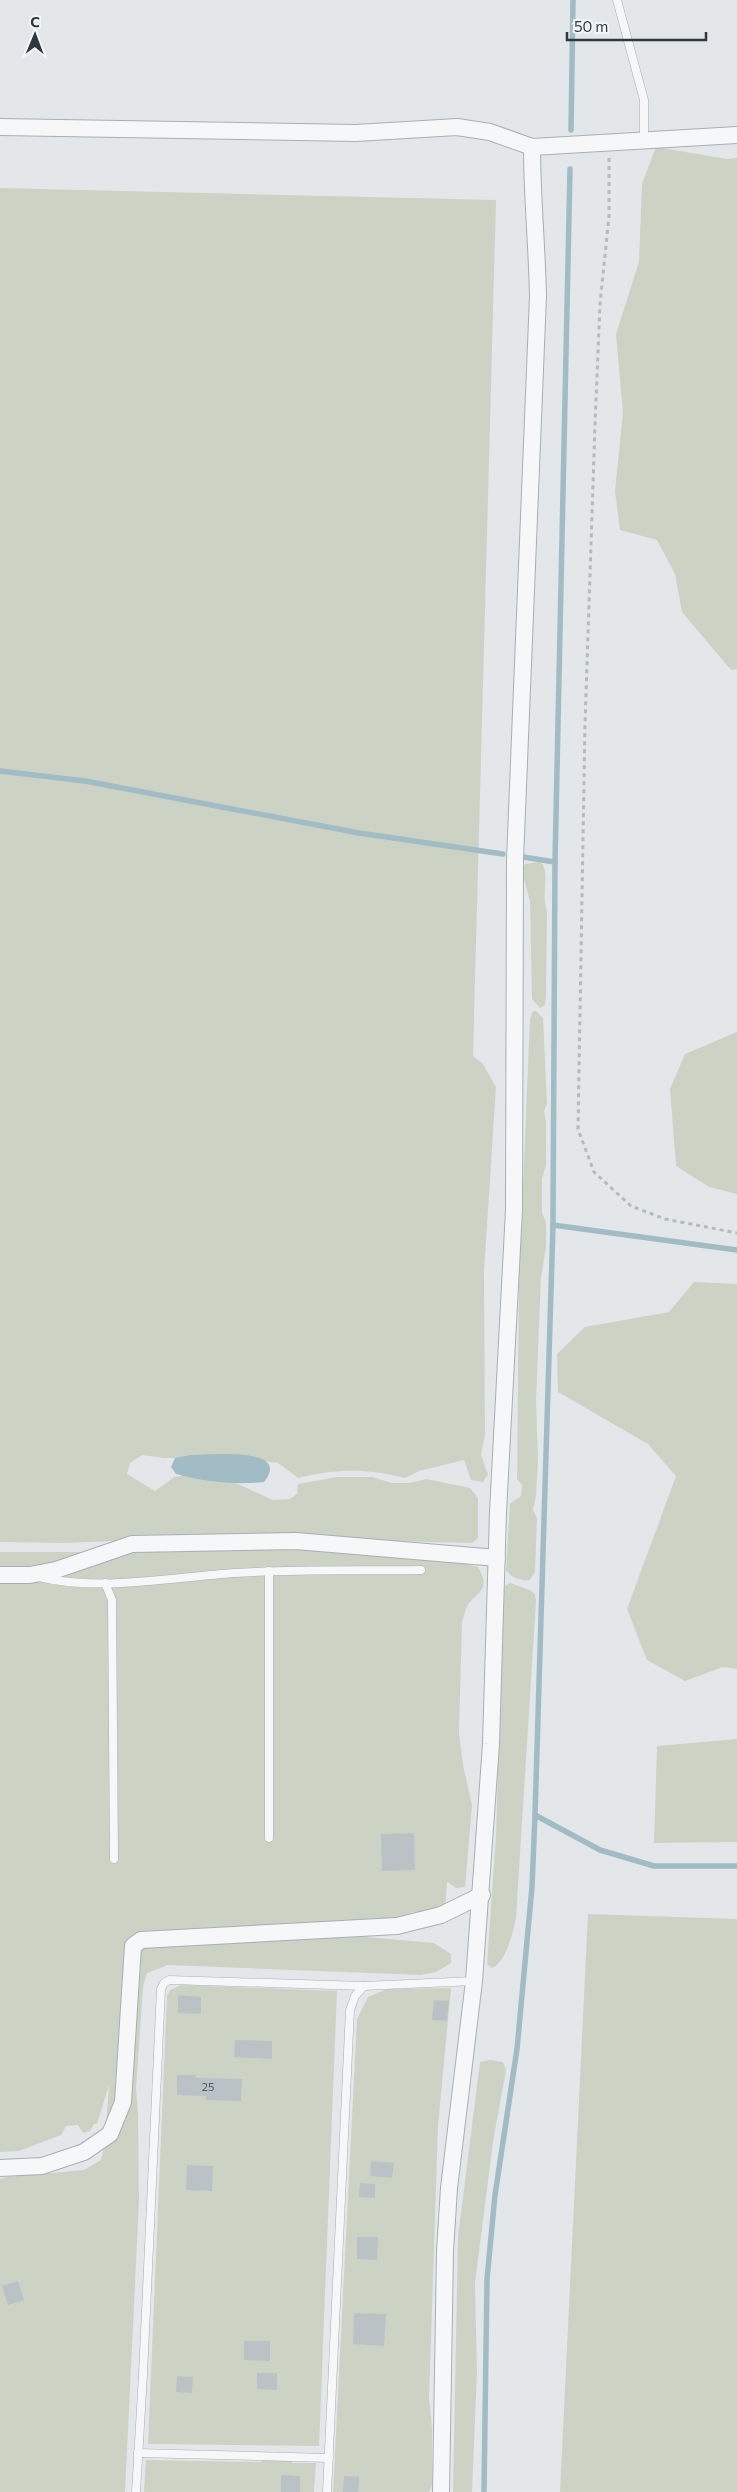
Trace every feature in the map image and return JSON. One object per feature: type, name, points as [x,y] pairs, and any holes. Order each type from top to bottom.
[{"type":"street","points":[[0,127],[356,133],[457,127],[490,132],[532,147],[737,135]]},
{"type":"street","points":[[441,2492],[445,2251],[448,2197],[474,1981],[482,1895],[491,1744],[497,1558],[514,1210],[515,860],[538,296],[537,250],[532,200],[532,147]]},
{"type":"street","points":[[0,1575],[30,1575],[56,1570],[132,1544],[296,1541],[497,1558]]},
{"type":"street","points":[[0,2168],[42,2166],[84,2152],[110,2134],[123,2102],[133,1946],[141,1940],[397,1926],[441,1915],[482,1895]]},
{"type":"lane","points":[[617,0],[644,100],[644,140]]},
{"type":"lane","points":[[30,1575],[53,1580],[106,1583],[269,1571],[421,1570]]},
{"type":"lane","points":[[269,1571],[269,1838]]},
{"type":"lane","points":[[106,1583],[112,1600],[114,1859]]},
{"type":"lane","points":[[136,2492],[162,1989],[164,1983],[170,1980],[364,1986],[474,1981]]},
{"type":"lane","points":[[327,2492],[350,2010],[355,1996],[364,1986]]},
{"type":"lane","points":[[138,2453],[329,2458]]},
{"type":"path","points":[[609,142],[608,216],[600,304],[595,425],[585,724],[578,1129],[594,1172],[631,1206],[665,1219],[737,1233]]},
{"type":"shaded area","points":[[656,147],[727,159],[737,158],[737,669],[731,670],[682,612],[675,574],[657,540],[620,530],[615,491],[623,413],[616,334],[639,262],[642,184]]},
{"type":"shaded area","points":[[0,188],[496,200],[473,1056],[483,1064],[496,1087],[484,1271],[485,1435],[481,1455],[488,1474],[483,1482],[471,1480],[464,1460],[419,1471],[405,1478],[364,1471],[339,1471],[298,1478],[278,1463],[238,1457],[164,1458],[142,1455],[130,1463],[127,1474],[155,1491],[174,1477],[187,1475],[229,1480],[273,1500],[290,1499],[297,1494],[298,1484],[337,1477],[372,1477],[392,1483],[410,1483],[426,1479],[470,1488],[478,1498],[478,1538],[472,1543],[213,1537],[64,1543],[0,1542]]},
{"type":"shaded area","points":[[539,862],[543,864],[545,870],[545,905],[547,911],[546,996],[545,1005],[540,1008],[532,999],[530,901],[522,872],[525,864]]},
{"type":"shaded area","points":[[533,1011],[536,1011],[543,1018],[547,1104],[544,1111],[546,1122],[546,1165],[542,1179],[542,1213],[546,1222],[546,1247],[541,1278],[536,1400],[538,1461],[536,1496],[533,1510],[537,1518],[535,1572],[530,1580],[527,1580],[513,1577],[506,1570],[510,1504],[521,1496],[522,1485],[517,1479],[519,1282],[530,1019]]},
{"type":"shaded area","points":[[737,1032],[737,1194],[709,1187],[676,1166],[670,1089],[685,1054]]},
{"type":"shaded area","points":[[694,1282],[737,1284],[737,1669],[723,1667],[685,1681],[647,1660],[627,1609],[676,1476],[648,1444],[558,1392],[557,1354],[585,1327],[669,1312]]},
{"type":"shaded area","points":[[284,1547],[466,1551],[465,1564],[478,1567],[482,1575],[484,1581],[482,1590],[467,1606],[462,1622],[459,1733],[463,1765],[472,1805],[465,1887],[456,1888],[447,1882],[445,1912],[413,1912],[393,1919],[300,1931],[434,1943],[451,1954],[451,1963],[436,1972],[420,1975],[168,1965],[147,1973],[143,1987],[136,2088],[139,2201],[125,2492],[0,2492],[0,2179],[84,2170],[101,2160],[105,2143],[109,2085],[97,2124],[94,2124],[90,2131],[83,2133],[78,2125],[66,2126],[61,2135],[19,2151],[0,2152],[0,1552],[121,1552],[144,1549],[152,1551],[187,1551]]},
{"type":"shaded area","points":[[510,1583],[530,1590],[535,1594],[536,1601],[516,1918],[505,1954],[497,1965],[492,1968],[487,1964],[496,1836],[503,1596],[505,1586]]},
{"type":"shaded area","points":[[737,1739],[737,1842],[654,1843],[657,1746]]},
{"type":"shaded area","points":[[588,1914],[737,1919],[737,2492],[560,2492]]},
{"type":"shaded area","points":[[181,1985],[337,1991],[319,2446],[148,2444],[167,1996],[170,1990]]},
{"type":"shaded area","points":[[451,1988],[438,2126],[429,2399],[432,2428],[432,2485],[429,2492],[333,2492],[357,2019],[368,1997],[387,1989]]},
{"type":"shaded area","points":[[490,2060],[503,2062],[506,2070],[493,2142],[475,2283],[477,2371],[472,2492],[453,2492],[458,2237],[480,2062]]},
{"type":"shaded area","points":[[286,2453],[292,2458],[292,2463],[316,2463],[314,2492],[144,2492],[146,2460],[261,2462],[270,2454]]},
{"type":"water","points":[[191,1455],[245,1455],[258,1458],[267,1463],[270,1471],[264,1482],[253,1483],[220,1482],[176,1474],[171,1467],[175,1458]]},
{"type":"building","points":[[414,1833],[415,1870],[382,1871],[381,1834]]},
{"type":"building","points":[[178,1995],[201,1997],[201,2014],[178,2013]]},
{"type":"building","points":[[434,2000],[449,2001],[447,2021],[432,2020]]},
{"type":"building","points":[[235,2040],[272,2041],[272,2059],[234,2057]]},
{"type":"building","points":[[177,2075],[196,2075],[196,2078],[242,2079],[241,2101],[206,2100],[206,2096],[177,2095]]},
{"type":"building","points":[[371,2161],[394,2163],[392,2178],[370,2176]]},
{"type":"building","points":[[187,2165],[213,2166],[212,2191],[186,2190]]},
{"type":"building","points":[[360,2183],[375,2184],[375,2198],[359,2197]]},
{"type":"building","points":[[357,2237],[378,2237],[377,2260],[357,2259]]},
{"type":"building","points":[[18,2281],[24,2300],[8,2305],[2,2286]]},
{"type":"building","points":[[354,2313],[386,2314],[384,2346],[353,2344]]},
{"type":"building","points":[[244,2341],[270,2341],[270,2361],[244,2360]]},
{"type":"building","points":[[257,2373],[277,2373],[277,2390],[257,2389]]},
{"type":"building","points":[[177,2376],[193,2377],[192,2393],[176,2392]]},
{"type":"building","points":[[281,2475],[300,2476],[300,2492],[281,2492]]},
{"type":"building","points":[[344,2476],[359,2477],[358,2492],[343,2492]]},
{"type":"waterway","points":[[571,130],[573,0]]},
{"type":"waterway","points":[[484,2492],[487,2279],[495,2195],[517,2049],[532,1887],[535,1815],[553,1225],[555,862],[570,169]]},
{"type":"waterway","points":[[0,771],[85,781],[359,833],[503,854]]},
{"type":"waterway","points":[[523,857],[555,862]]},
{"type":"waterway","points":[[553,1225],[737,1250]]},
{"type":"waterway","points":[[535,1815],[600,1850],[654,1866],[737,1866]]}]
